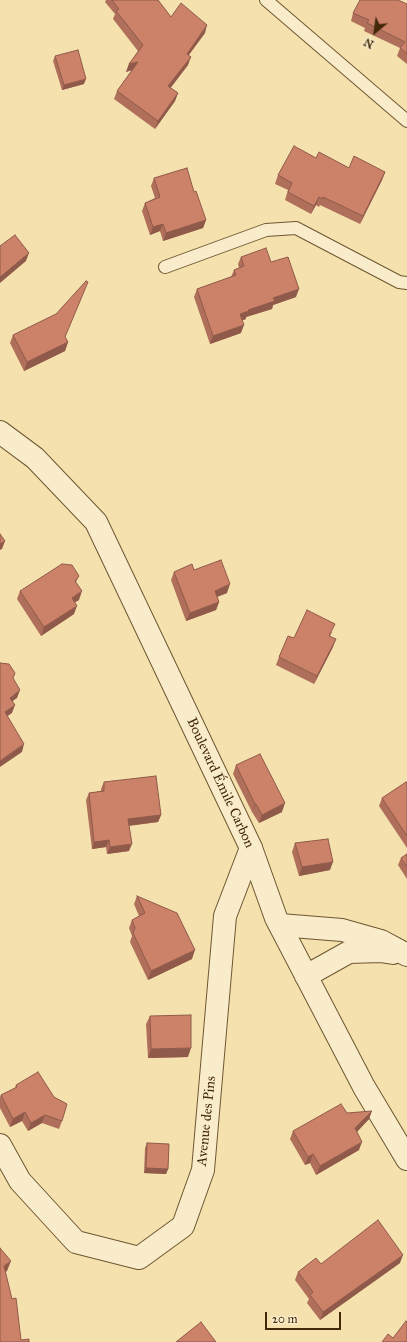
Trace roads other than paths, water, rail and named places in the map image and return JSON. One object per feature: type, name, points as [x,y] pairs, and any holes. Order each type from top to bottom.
[{"type":"street","name":"Boulevard Émile Carbon","points":[[0,432],[35,458],[96,522],[251,848],[280,925],[364,1088],[407,1159]]},
{"type":"street","name":"Avenue des Pins","points":[[0,1146],[20,1181],[76,1242],[139,1258],[183,1226],[203,1170],[225,916],[251,848]]},
{"type":"street","points":[[280,925],[342,930],[381,940],[407,954]]},
{"type":"street","points":[[306,976],[349,952],[407,954]]},
{"type":"lane","points":[[266,0],[407,121]]},
{"type":"lane","points":[[165,267],[266,230],[296,228],[399,282],[407,283]]}]
